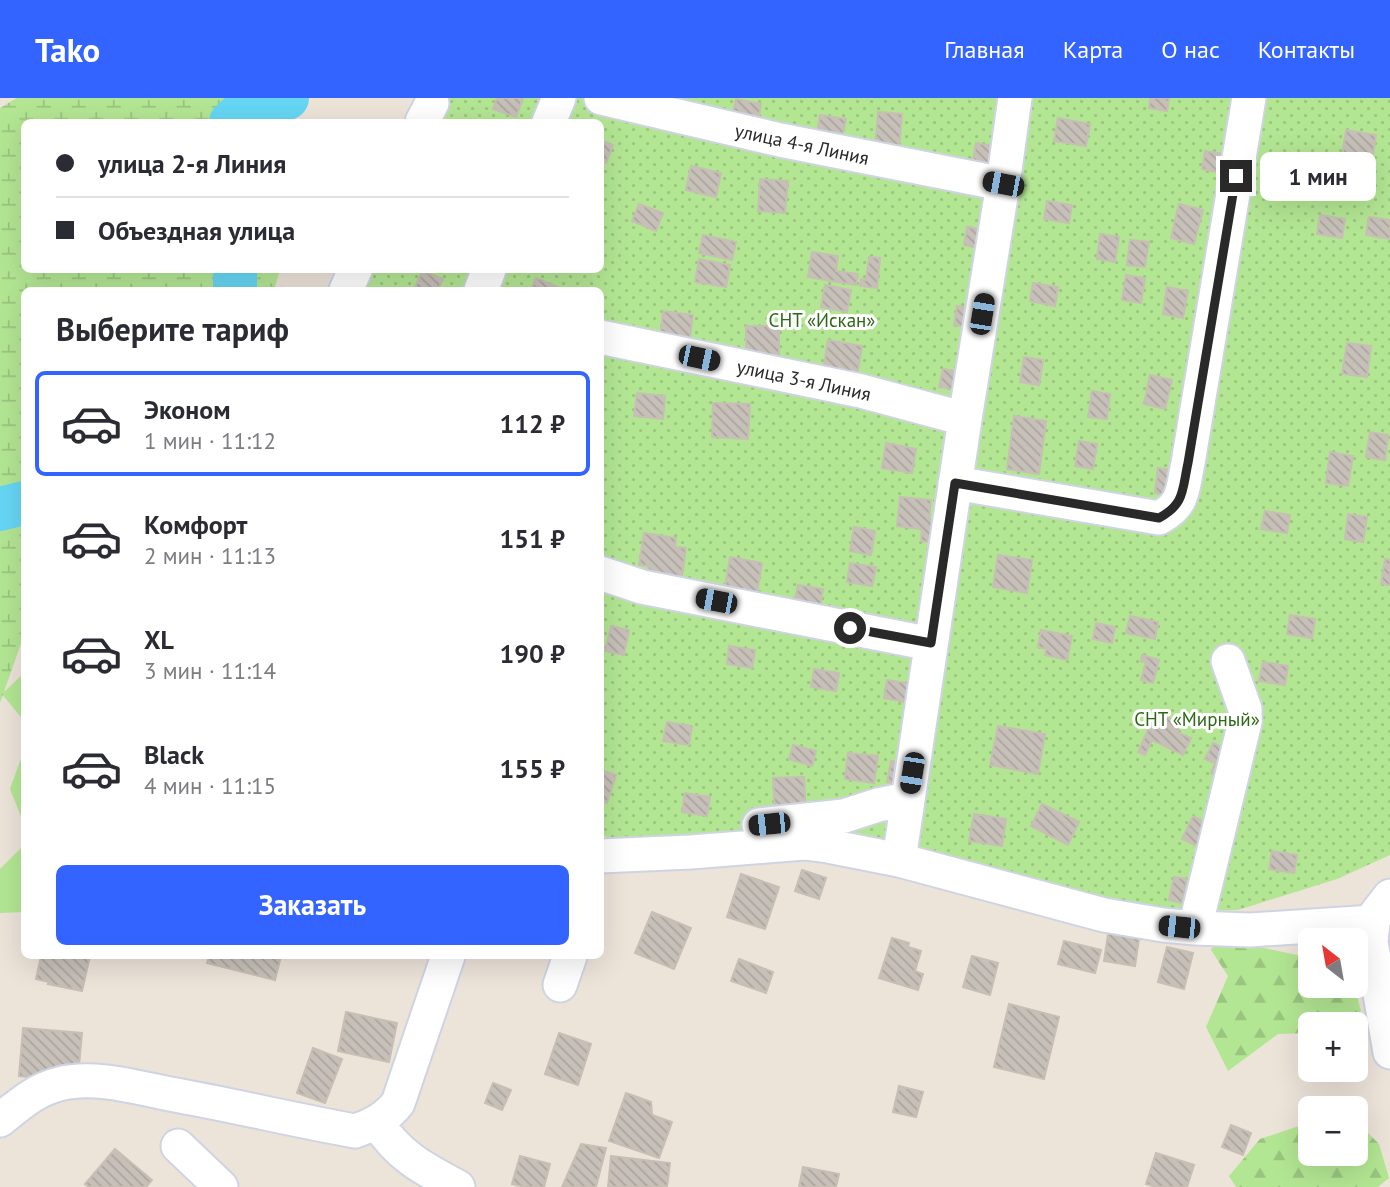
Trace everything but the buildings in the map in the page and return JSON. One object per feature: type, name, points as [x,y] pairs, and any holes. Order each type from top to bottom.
[{"type":"street","points":[[550,119],[559,98]]},
{"type":"street","name":"улица 4-я Линия","points":[[601,98],[780,140],[1003,184]]},
{"type":"street","points":[[900,853],[1015,98]]},
{"type":"street","points":[[955,483],[1159,518],[1172,511],[1181,499],[1188,463],[1249,98]]},
{"type":"street","points":[[1196,502],[1269,98]]},
{"type":"street","name":"улица 3-я Линия","points":[[604,338],[861,391],[965,419]]},
{"type":"street","points":[[604,574],[662,591],[931,643]]},
{"type":"street","points":[[1195,929],[1245,722],[1245,709],[1228,661]]},
{"type":"street","points":[[646,837],[844,816],[908,799]]},
{"type":"street","points":[[604,859],[804,843],[900,853],[1104,915],[1195,929],[1250,930],[1381,909],[1371,942],[1390,1052]]},
{"type":"street","points":[[0,1120],[41,1089],[60,1083],[86,1080],[127,1085],[355,1131],[388,1116],[398,1103],[447,959]]},
{"type":"street","points":[[377,1122],[386,1137],[418,1166],[458,1187]]},
{"type":"street","points":[[177,1146],[221,1187]]},
{"type":"green space","points":[[17,98],[301,98],[281,119],[21,119],[21,273],[279,273],[275,287],[21,287],[21,644],[0,703],[0,108]]},
{"type":"green space","name":"СНТ «Искан»","points":[[421,98],[1390,98],[1390,855],[1337,879],[1238,910],[1172,912],[1094,902],[921,853],[632,849],[604,836],[604,287],[334,287],[341,273],[604,273],[604,119],[411,119]]},
{"type":"green space","points":[[21,676],[21,717],[2,694]]},
{"type":"green space","points":[[21,758],[21,816],[10,789]]},
{"type":"green space","points":[[21,848],[21,912],[0,913],[0,869]]},
{"type":"green space","points":[[1217,938],[1298,955],[1298,998],[1358,998],[1361,1011],[1298,1012],[1298,1033],[1278,1034],[1228,1071],[1206,1027],[1228,976],[1211,950]]},
{"type":"green space","points":[[1298,1126],[1298,1166],[1368,1166],[1368,1133],[1379,1144],[1389,1178],[1378,1187],[1236,1187],[1229,1176],[1260,1139]]},
{"type":"waterway","points":[[234,119],[251,104],[287,98]]},
{"type":"waterway","points":[[235,273],[235,287]]},
{"type":"waterway","points":[[0,509],[21,504]]},
{"type":"route","points":[[850,628],[931,643],[955,483],[1138,516],[1159,518],[1172,511],[1181,499],[1188,463],[1236,176]]},
{"type":"park label","name":"СНТ «Мирный»","points":[[1197,719]]}]
